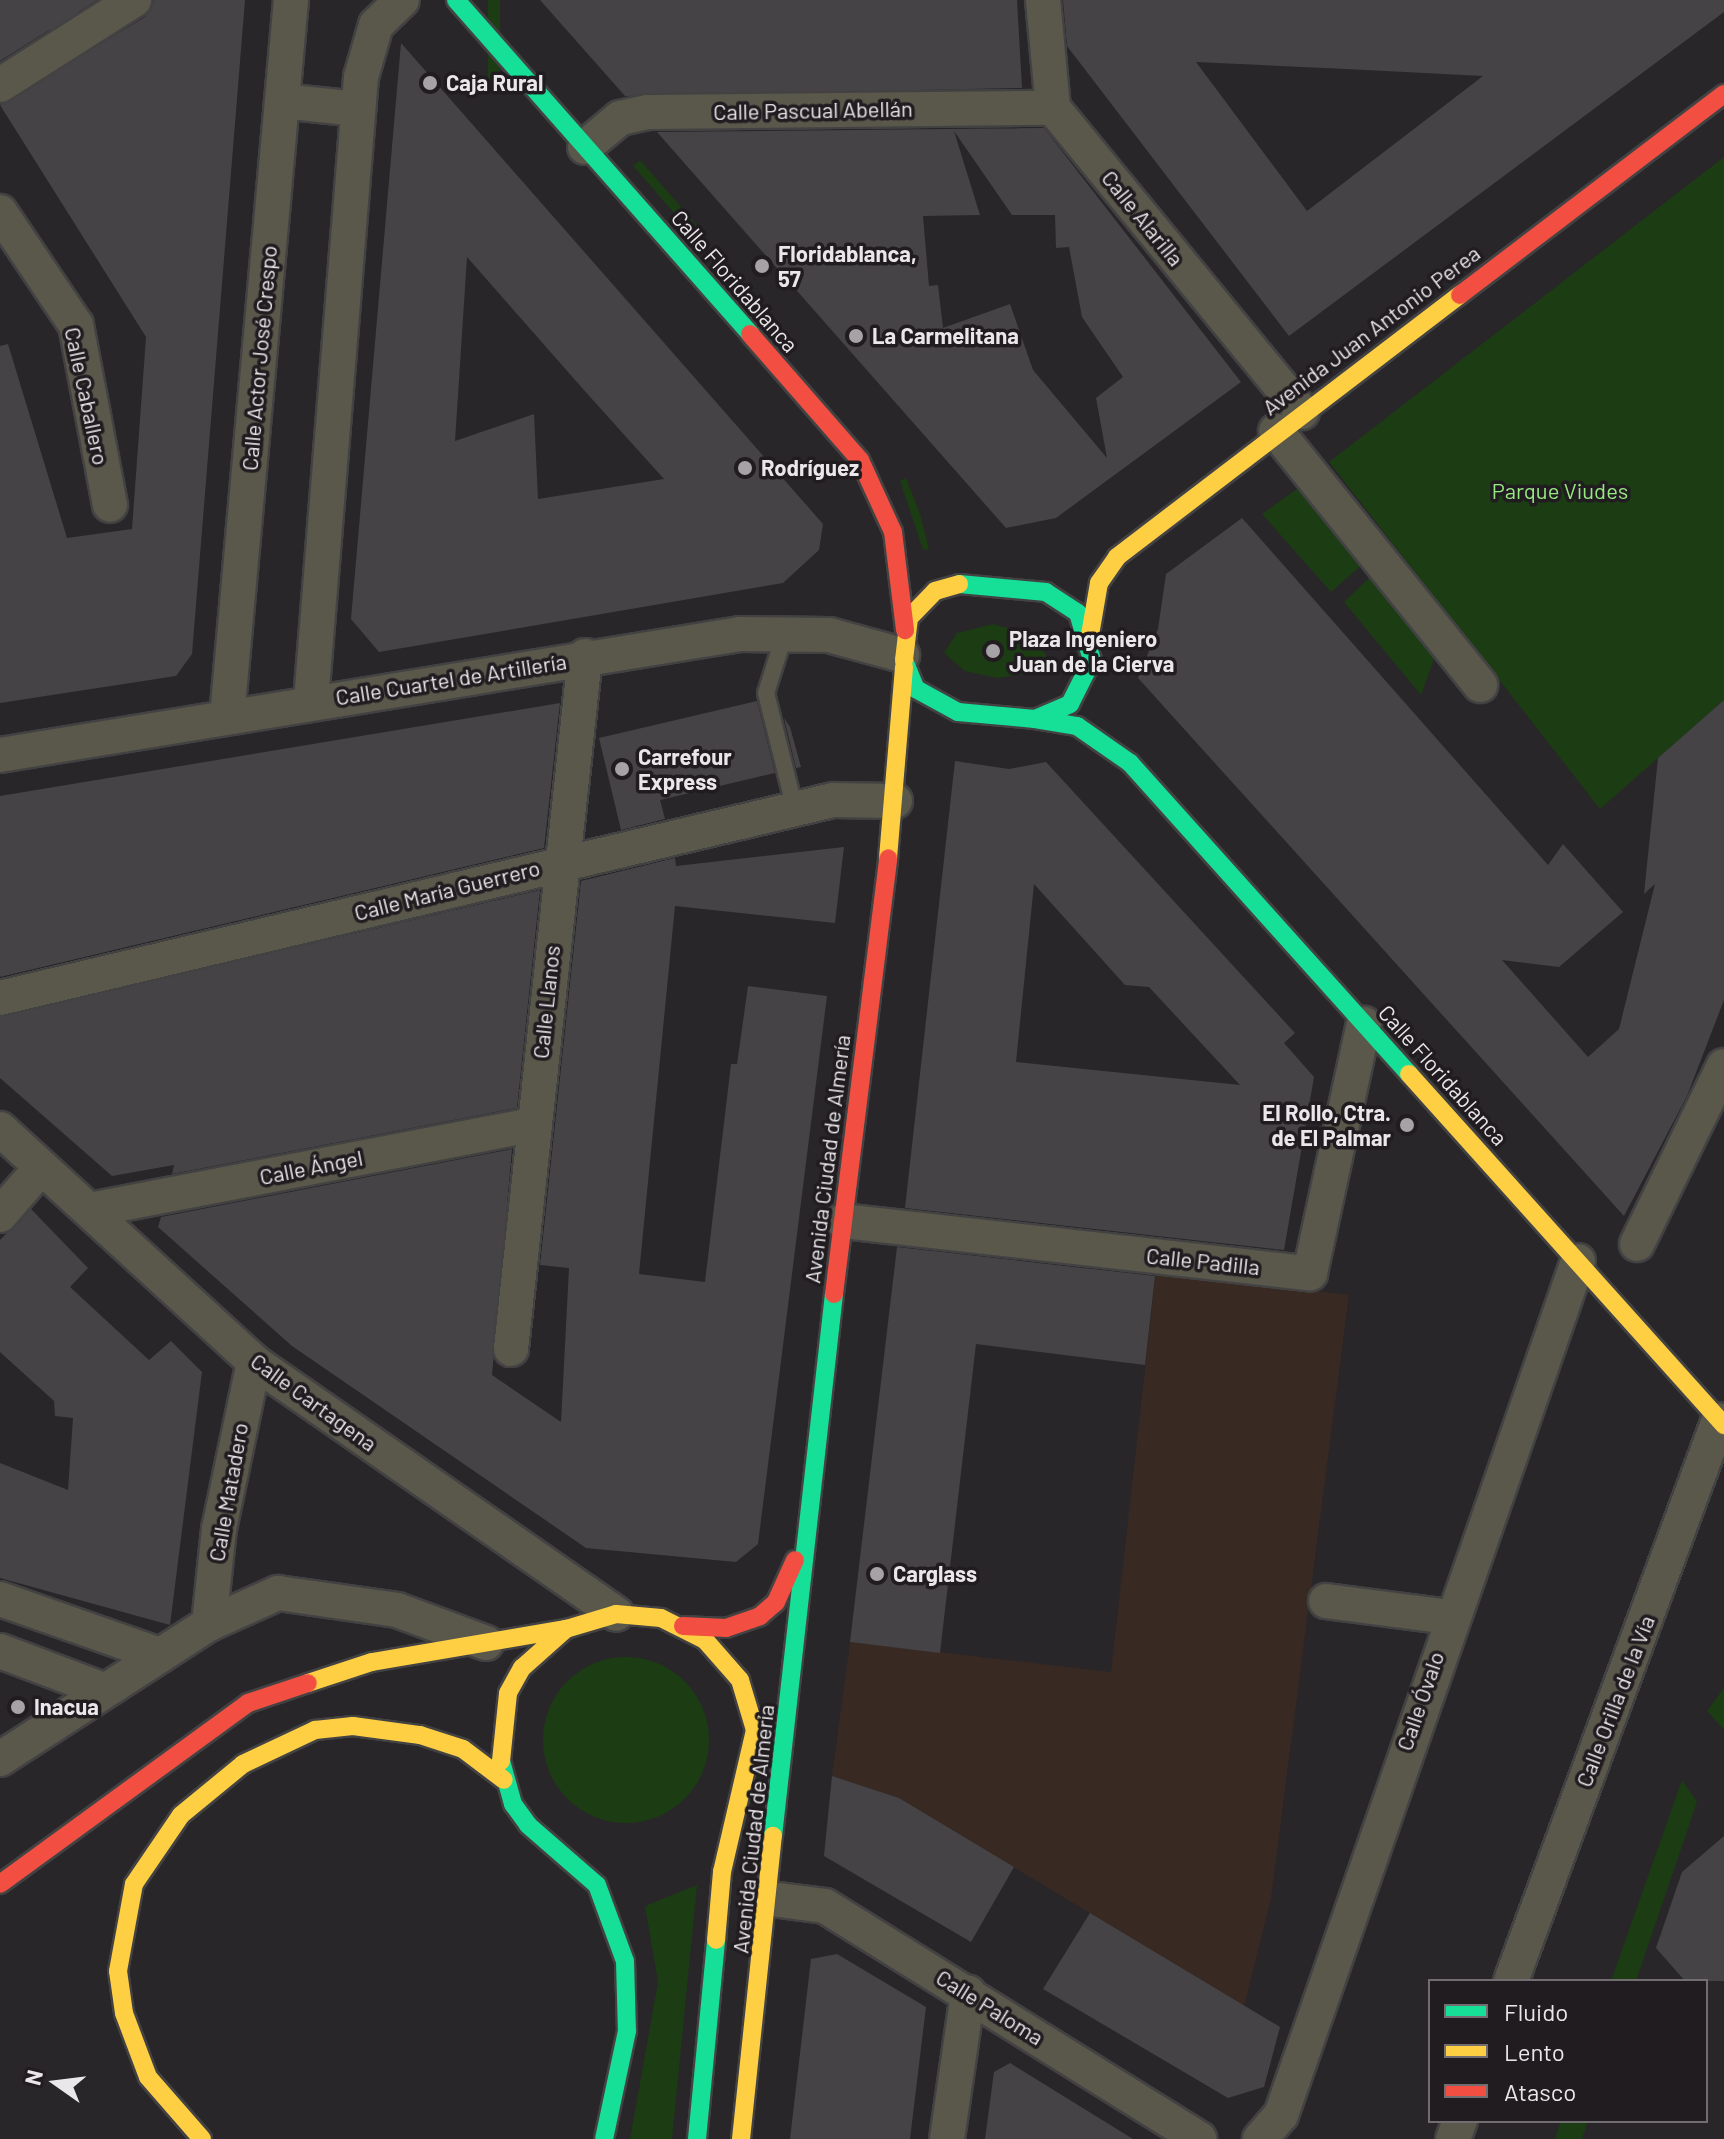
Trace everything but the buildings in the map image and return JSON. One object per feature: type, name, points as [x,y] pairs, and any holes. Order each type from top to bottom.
[{"type":"main road","name":"Calle Floridablanca","points":[[456,0],[867,471],[897,547],[904,651]]},
{"type":"main road","name":"Avenida Juan Antonio Perea","points":[[1090,635],[1109,565],[1289,422],[1724,94]]},
{"type":"main road","points":[[969,583],[1058,597],[1090,635],[1091,667],[1070,704],[1035,719],[947,710],[916,689],[904,651],[935,591],[969,583]]},
{"type":"main road","name":"Avenida Ciudad de Almería","points":[[741,2139],[771,1899],[806,1523],[895,801],[904,651]]},
{"type":"main road","name":"Calle Floridablanca","points":[[1091,667],[1101,712],[1130,763],[1722,1423]]},
{"type":"main road","name":"Avenida Ciudad de Almería","points":[[895,801],[923,727],[947,710]]},
{"type":"main road","name":"Calle Floridablanca","points":[[1035,719],[1077,726],[1130,763]]},
{"type":"main road","name":"Avenida Ciudad de Almería","points":[[604,2139],[627,2031],[625,1961],[597,1885],[528,1825],[504,1780],[498,1751],[508,1693],[541,1646],[566,1629],[616,1614],[683,1626],[726,1628],[776,1602],[806,1523]]},
{"type":"main road","points":[[683,1626],[740,1680],[755,1730],[722,1872],[697,2139]]},
{"type":"main road","points":[[0,1884],[248,1703],[372,1662],[566,1629]]},
{"type":"main road","points":[[202,2139],[148,2077],[124,2013],[118,1971],[134,1884],[181,1815],[243,1764],[327,1728],[420,1735],[463,1749],[504,1780]]},
{"type":"street","points":[[0,85],[72,30],[134,0]]},
{"type":"street","name":"Calle Actor José Crespo","points":[[227,717],[291,0]]},
{"type":"street","points":[[311,701],[358,109],[369,38],[402,0]]},
{"type":"street","points":[[1043,0],[1053,108]]},
{"type":"street","points":[[282,101],[358,109]]},
{"type":"street","name":"Calle Pascual Abellán","points":[[585,147],[620,118],[648,112],[1053,108]]},
{"type":"street","name":"Calle Alarilla","points":[[1053,108],[1289,422],[1480,685]]},
{"type":"street","name":"Calle Caballero","points":[[0,212],[76,325],[110,505]]},
{"type":"street","name":"Calle Cuartel de Artillería","points":[[0,755],[585,656],[785,632],[829,635],[904,651]]},
{"type":"street","name":"Calle Llanos","points":[[511,1349],[532,1125],[585,656]]},
{"type":"street","name":"Calle María Guerrero","points":[[0,998],[795,809],[859,796],[895,801]]},
{"type":"street","name":"Calle Padilla","points":[[843,1221],[1310,1273],[1364,1024]]},
{"type":"street","points":[[1637,1244],[1724,1066]]},
{"type":"street","name":"Calle Ángel","points":[[90,1210],[532,1125]]},
{"type":"street","name":"Calle Cartagena","points":[[0,1129],[40,1169],[90,1210],[254,1362],[616,1614]]},
{"type":"street","points":[[0,1215],[40,1169]]},
{"type":"street","name":"Calle Óvalo","points":[[1260,2139],[1281,2115],[1449,1617],[1578,1261]]},
{"type":"street","name":"Calle Matadero","points":[[209,1624],[219,1529],[254,1362]]},
{"type":"street","name":"Calle Orilla de la Vía","points":[[1512,1979],[1722,1423]]},
{"type":"street","points":[[0,1759],[209,1624],[278,1593],[397,1610],[487,1643]]},
{"type":"street","points":[[0,1599],[160,1655]]},
{"type":"street","points":[[1326,1601],[1449,1617]]},
{"type":"street","points":[[0,1651],[104,1690]]},
{"type":"street","name":"Calle Paloma","points":[[771,1899],[825,1906],[1199,2139]]},
{"type":"street","points":[[947,2139],[968,1993]]},
{"type":"lane","points":[[785,632],[766,693],[795,809]]},
{"type":"shaded area","points":[[1156,1271],[1349,1295],[1271,1898],[1244,2006],[899,1798],[832,1776],[850,1642],[1111,1672]]},
{"type":"green space","points":[[488,0],[500,0],[500,91],[488,91]]},
{"type":"green space","name":"Parque Viudes","points":[[1724,157],[1724,700],[1600,809],[1329,462]]},
{"type":"green space","points":[[640,160],[700,229],[693,235],[633,166]]},
{"type":"green space","points":[[906,478],[929,549],[923,550],[900,481]]},
{"type":"green space","points":[[1301,486],[1363,564],[1331,592],[1262,514]]},
{"type":"green space","points":[[1372,575],[1435,656],[1421,695],[1344,602]]},
{"type":"green space","points":[[993,624],[1035,636],[1048,659],[1024,674],[997,678],[965,671],[944,653],[957,633]]},
{"type":"green space","points":[[626,1657],[658,1663],[685,1681],[703,1708],[709,1740],[703,1772],[685,1799],[658,1817],[626,1823],[594,1817],[567,1799],[549,1772],[543,1740],[549,1708],[567,1681],[594,1663]]},
{"type":"green space","points":[[1724,1688],[1724,1730],[1707,1711]]},
{"type":"green space","points":[[1682,1780],[1697,1802],[1637,1979],[1612,1979]]},
{"type":"green space","points":[[697,1885],[672,2139],[630,2139],[658,1982],[645,1906]]},
{"type":"green space","points":[[1560,2123],[1587,2123],[1582,2139],[1555,2139]]},
{"type":"tunnel","points":[[49,0],[65,23]]},
{"type":"traffic: fast","points":[[456,0],[750,334]]},
{"type":"traffic: fast","points":[[904,660],[916,689],[958,712],[1035,719],[1070,704],[1092,660],[1078,613],[1046,592],[959,584]]},
{"type":"traffic: fast","points":[[1035,719],[1077,726],[1130,763],[1409,1074]]},
{"type":"traffic: fast","points":[[773,1836],[834,1294]]},
{"type":"traffic: fast","points":[[501,1761],[513,1804],[528,1825],[597,1885],[625,1961],[627,2031],[604,2139]]},
{"type":"traffic: fast","points":[[697,2139],[716,1940]]},
{"type":"traffic: slow","points":[[1090,635],[1099,583],[1117,557],[1460,295]]},
{"type":"traffic: slow","points":[[904,660],[909,618],[935,591],[959,584]]},
{"type":"traffic: slow","points":[[888,858],[904,667]]},
{"type":"traffic: slow","points":[[1409,1074],[1724,1425]]},
{"type":"traffic: slow","points":[[501,1761],[508,1693],[522,1668],[566,1629],[616,1614],[661,1618],[705,1640],[740,1680],[755,1730],[722,1872],[716,1940]]},
{"type":"traffic: slow","points":[[308,1683],[372,1662],[566,1629]]},
{"type":"traffic: slow","points":[[202,2139],[148,2077],[124,2013],[118,1971],[134,1884],[181,1815],[243,1764],[315,1730],[353,1726],[420,1735],[463,1749],[504,1780]]},
{"type":"traffic: slow","points":[[741,2139],[773,1836]]},
{"type":"traffic: jam","points":[[1460,295],[1724,94]]},
{"type":"traffic: jam","points":[[750,334],[860,460],[893,532],[905,630]]},
{"type":"traffic: jam","points":[[834,1294],[888,858]]},
{"type":"traffic: jam","points":[[683,1626],[726,1628],[760,1616],[776,1602],[795,1560]]},
{"type":"traffic: jam","points":[[0,1884],[248,1703],[308,1683]]},
{"type":"place","name":"Caja Rural","points":[[430,83]]},
{"type":"place","name":"Floridablanca, 57","points":[[762,266]]},
{"type":"place","name":"La Carmelitana","points":[[856,336]]},
{"type":"place","name":"Rodríguez","points":[[745,468]]},
{"type":"place","name":"Plaza Ingeniero Juan de la Cierva","points":[[993,651]]},
{"type":"place","name":"Carrefour Express","points":[[622,769]]},
{"type":"place","name":"El Rollo, Ctra. de El Palmar","points":[[1407,1125]]},
{"type":"place","name":"Carglass","points":[[877,1574]]},
{"type":"place","name":"Inacua","points":[[18,1707]]}]
